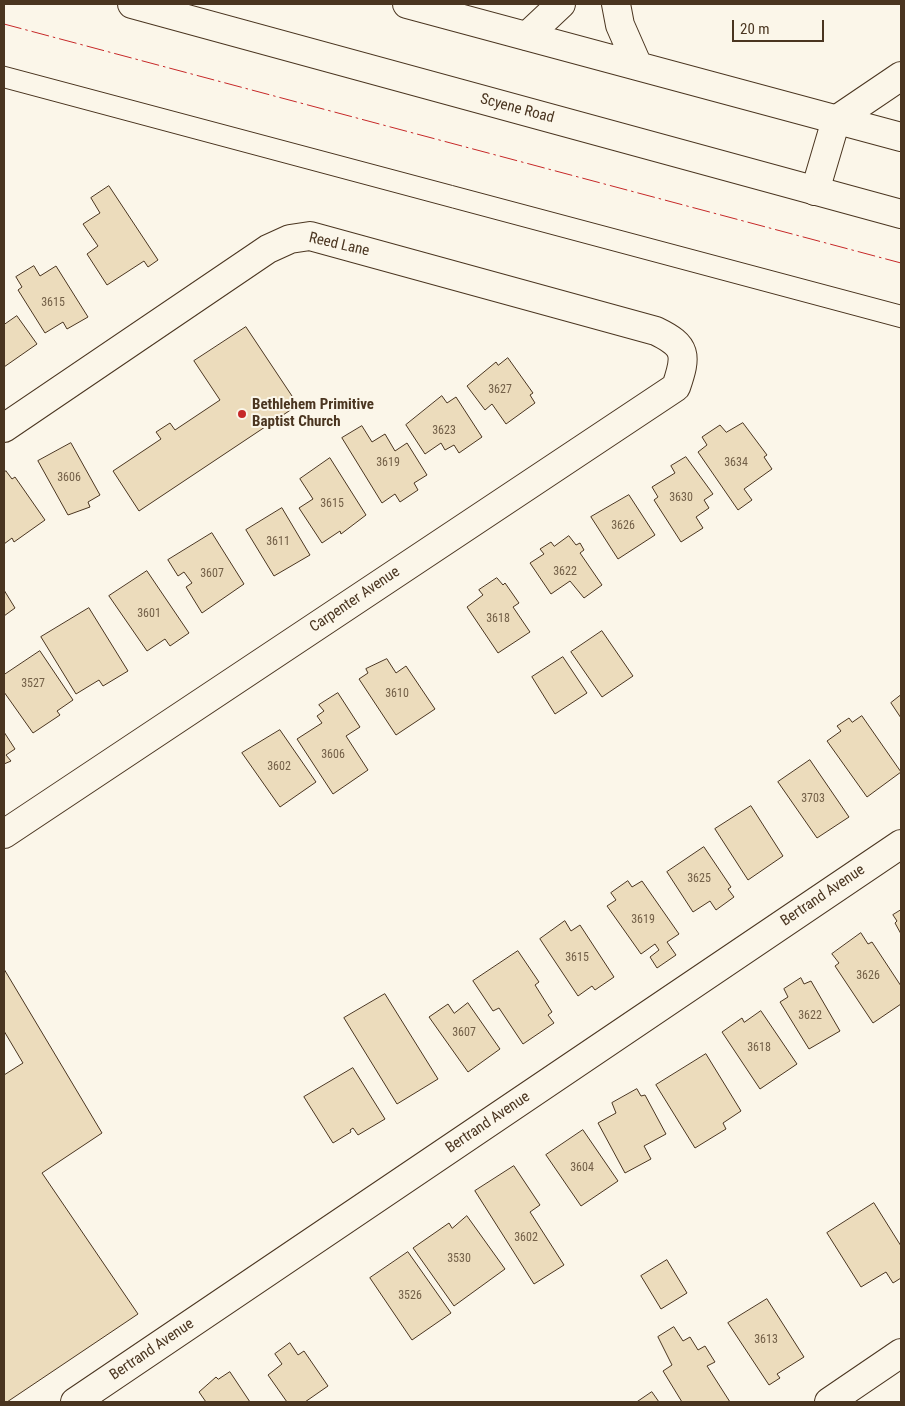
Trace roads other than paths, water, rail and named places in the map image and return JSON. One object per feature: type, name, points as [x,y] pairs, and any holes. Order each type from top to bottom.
[{"type":"street","name":"Scyene Road","points":[[132,4],[901,214]]},
{"type":"street","points":[[407,4],[901,137]]},
{"type":"street","points":[[528,36],[561,4]]},
{"type":"street","points":[[616,4],[620,25],[638,66]]},
{"type":"street","points":[[815,191],[836,120],[901,76]]},
{"type":"street","name":"Reed Lane","points":[[4,428],[268,249],[290,239],[310,236],[656,331],[674,340],[682,352]]},
{"type":"street","name":"Carpenter Avenue","points":[[4,834],[676,387],[682,370],[682,352]]},
{"type":"street","name":"Bertrand Avenue","points":[[75,1402],[901,844]]},
{"type":"street","points":[[828,1402],[901,1353]]},
{"type":"tram line","points":[[4,66],[901,305]]},
{"type":"tram line","points":[[4,88],[901,328]]},
{"type":"place","name":"Bethlehem Primitive Baptist Church","points":[[242,414]]}]
